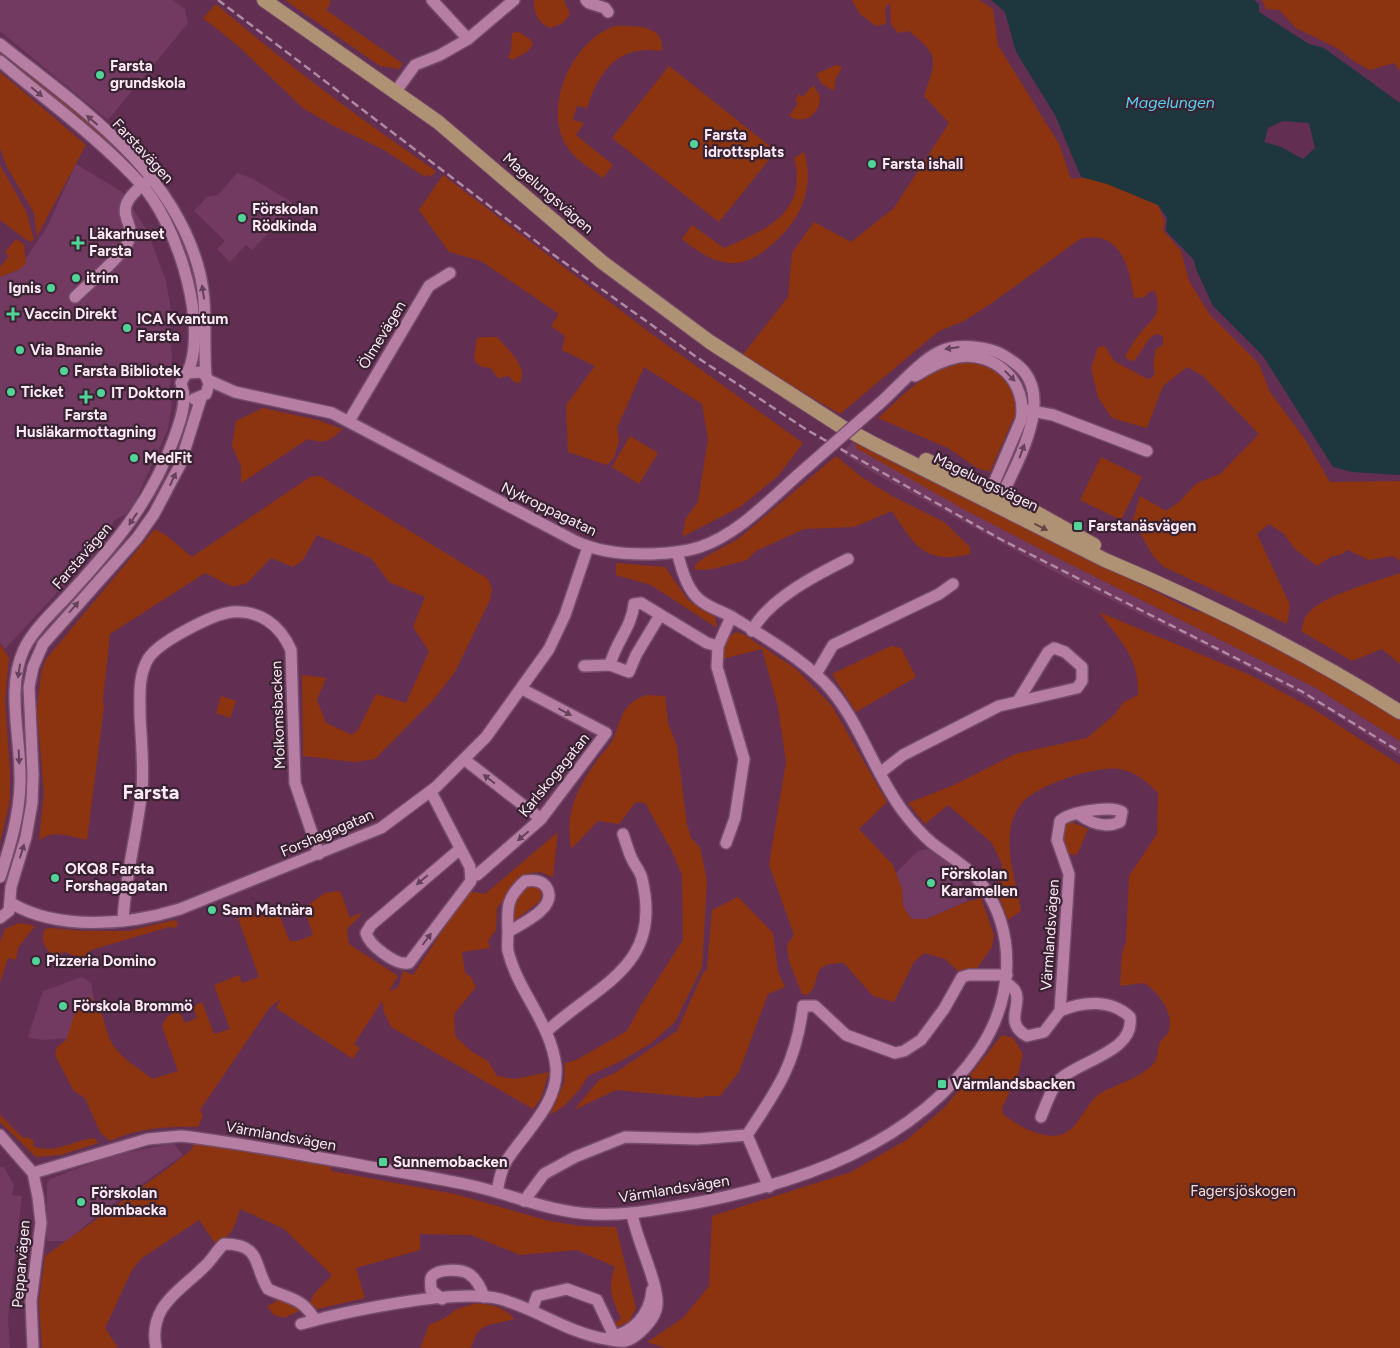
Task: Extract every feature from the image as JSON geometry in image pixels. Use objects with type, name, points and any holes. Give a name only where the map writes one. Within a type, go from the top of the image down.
[{"type":"main road","name":"Magelungsvägen","points":[[264,0],[396,91],[468,145],[640,292],[710,342],[813,407],[874,444],[994,497],[1105,560],[1147,578],[1307,656],[1400,712]]},
{"type":"street","points":[[432,0],[468,39]]},
{"type":"street","points":[[396,91],[415,65],[468,39],[514,0]]},
{"type":"street","points":[[588,2],[605,8],[608,12]]},
{"type":"street","name":"Farstavägen","points":[[0,44],[116,140],[152,178],[178,216],[191,245],[200,274],[206,310],[207,378],[209,388],[203,396],[186,448],[168,490],[146,525],[43,644],[33,667],[29,687],[33,775],[30,820],[2,918]]},
{"type":"street","name":"Farstavägen","points":[[0,61],[77,125],[142,185],[171,232],[187,279],[193,332],[192,357],[188,373],[181,383],[185,395],[183,410],[170,450],[143,503],[118,540],[54,611],[25,648],[16,684],[20,782],[19,806],[15,828],[0,877]]},
{"type":"street","points":[[75,297],[126,246],[130,229],[124,208],[128,200],[142,185],[152,178]]},
{"type":"street","name":"Ölmevägen","points":[[349,421],[429,286],[450,273]]},
{"type":"street","name":"Nykroppagatan","points":[[207,378],[235,392],[317,409],[349,421],[588,547],[635,554],[677,552],[701,547],[729,532],[903,383],[943,361],[960,357],[973,358],[1000,367],[1012,376],[1018,385],[1028,411],[1018,460],[994,497]]},
{"type":"street","points":[[188,373],[194,371],[207,378]]},
{"type":"street","name":"Nykroppagatan","points":[[203,396],[235,392]]},
{"type":"street","points":[[185,395],[195,400],[203,396]]},
{"type":"street","points":[[1028,411],[1053,415],[1148,451]]},
{"type":"street","points":[[116,559],[118,540]]},
{"type":"street","name":"Forshagagatan","points":[[7,898],[28,914],[85,922],[153,918],[319,854],[380,828],[431,792],[465,760],[486,737],[522,689],[549,649],[562,623],[588,547]]},
{"type":"street","name":"Värmlandsvägen","points":[[33,1173],[148,1139],[181,1136],[453,1182],[566,1212],[594,1214],[632,1213],[769,1187],[823,1168],[866,1148],[910,1119],[947,1088],[959,1076],[984,1042],[999,1009],[1006,979],[1006,949],[1002,927],[992,900],[982,885],[958,861],[919,832],[900,807],[851,717],[837,697],[816,674],[731,617],[694,595],[677,552]]},
{"type":"street","points":[[752,631],[766,613],[793,591],[814,576],[848,559]]},
{"type":"street","points":[[816,674],[833,645],[939,594],[953,584]]},
{"type":"street","points":[[610,665],[618,640],[633,619],[634,604],[641,603],[707,643],[718,646]]},
{"type":"street","name":"Molkomsbacken","points":[[123,921],[142,788],[140,693],[143,670],[148,659],[162,643],[226,613],[248,612],[268,620],[282,633],[291,650],[295,783],[319,854]]},
{"type":"street","points":[[584,666],[610,665],[628,678],[636,655],[660,615]]},
{"type":"street","points":[[726,843],[735,818],[744,756],[717,667],[718,646],[731,617]]},
{"type":"street","points":[[25,648],[43,644]]},
{"type":"street","points":[[880,773],[903,755],[999,706],[1076,688],[1082,680],[1082,667],[1065,652],[1054,648],[1048,652],[1018,701]]},
{"type":"street","name":"Karlskogagatan","points":[[472,875],[477,875],[541,819],[606,733],[522,689]]},
{"type":"street","points":[[465,760],[541,819]]},
{"type":"street","points":[[431,792],[460,849],[472,875],[471,881],[409,963],[398,962],[367,938],[366,933],[371,925],[460,849]]},
{"type":"street","name":"Värmlandsvägen","points":[[1006,979],[1017,992],[1013,1019],[1015,1026],[1027,1036],[1044,1032],[1060,1011],[1069,874],[1057,840],[1060,821],[1068,815],[1076,813]]},
{"type":"street","points":[[547,1031],[576,1006],[610,983],[629,963],[645,935],[648,914],[642,877],[631,858],[623,834]]},
{"type":"street","points":[[496,1192],[506,1161],[539,1118],[551,1096],[556,1069],[547,1031],[529,999],[510,957],[506,912],[511,898],[517,889],[526,881],[537,880],[548,890],[548,897],[543,909],[508,932]]},
{"type":"street","name":"Forshagagatan","points":[[2,918],[22,917],[28,914]]},
{"type":"street","points":[[748,1135],[790,1064],[799,1038],[804,1006],[815,1006],[846,1035],[895,1053],[904,1051],[921,1040],[944,1009],[962,977],[970,975],[1006,979]]},
{"type":"street","name":"Värmlandsvägen","points":[[1041,1117],[1059,1080],[1121,1043],[1130,1031],[1130,1016],[1107,1002],[1060,1011]]},
{"type":"street","points":[[0,1135],[33,1173]]},
{"type":"street","points":[[748,1135],[769,1187]]},
{"type":"street","points":[[524,1201],[544,1174],[575,1157],[625,1137],[696,1139],[748,1135]]},
{"type":"street","name":"Pepparvägen","points":[[33,1173],[41,1223],[31,1301],[33,1348]]},
{"type":"street","points":[[301,1324],[367,1309],[442,1298],[484,1297],[532,1310],[599,1340],[624,1341],[632,1339],[652,1319],[657,1310],[658,1294],[633,1226],[632,1213]]},
{"type":"street","points":[[156,1348],[154,1338],[162,1307],[178,1288],[207,1264],[224,1244],[234,1244],[246,1248],[258,1260],[261,1276],[268,1289],[298,1300],[310,1311],[315,1320]]},
{"type":"street","points":[[442,1298],[431,1290],[431,1279],[434,1275],[448,1271],[467,1272],[476,1279],[484,1297]]},
{"type":"street","points":[[532,1310],[537,1296],[567,1288],[597,1300],[599,1340]]},
{"type":"shaded area","name":"Farsta grundskola","points":[[0,0],[172,0],[185,9],[188,23],[108,120],[0,31]]},
{"type":"shaded area","points":[[76,164],[122,192],[147,230],[165,278],[170,303],[172,366],[169,393],[172,402],[168,429],[135,502],[126,514],[115,520],[93,554],[5,649],[0,643],[0,277],[18,270],[47,227]]},
{"type":"shaded area","name":"Förskolan Rödkinda","points":[[237,173],[251,178],[292,202],[287,213],[252,250],[246,245],[230,262],[217,249],[225,241],[194,211],[207,197],[218,195]]},
{"type":"shaded area","points":[[852,442],[1046,552],[1316,688],[1400,741],[1400,757],[1329,711],[1257,672],[1049,569],[876,474],[842,453]]},
{"type":"shaded area","name":"Förskolan Karamellen","points":[[928,849],[955,868],[968,898],[966,902],[927,919],[911,919],[903,906],[902,889],[896,873],[918,851]]},
{"type":"shaded area","name":"Förskola Brommö","points":[[82,977],[91,983],[95,1004],[70,1038],[42,1040],[28,1037],[43,991]]},
{"type":"shaded area","name":"Förskolan Blombacka","points":[[173,1143],[183,1155],[98,1215],[67,1241],[47,1241],[47,1184],[50,1179],[107,1157]]},
{"type":"shaded area","points":[[0,1167],[4,1167],[14,1185],[12,1195],[22,1196],[8,1318],[10,1348],[0,1348]]},
{"type":"green space","points":[[285,0],[329,0],[331,2],[326,10],[402,63],[400,69],[380,66]]},
{"type":"green space","points":[[534,0],[564,0],[570,14],[563,23],[550,28],[537,17],[534,9]]},
{"type":"green space","points":[[852,0],[979,0],[993,9],[998,45],[1059,144],[1071,179],[1092,179],[1104,182],[1158,205],[1165,222],[1163,230],[1181,251],[1189,281],[1210,315],[1259,364],[1270,392],[1304,438],[1330,482],[1400,481],[1400,561],[1393,556],[1369,560],[1348,550],[1340,555],[1332,556],[1317,566],[1295,549],[1283,533],[1269,524],[1257,534],[1290,605],[1287,624],[1164,567],[1153,556],[1133,520],[1140,496],[1166,511],[1179,502],[1197,483],[1220,474],[1259,434],[1203,376],[1187,367],[1163,386],[1147,428],[1112,418],[1098,397],[1091,368],[1098,347],[1105,346],[1115,361],[1150,379],[1155,374],[1153,365],[1156,349],[1163,345],[1163,336],[1156,334],[1149,339],[1135,360],[1130,361],[1125,356],[1136,338],[1155,316],[1158,306],[1157,299],[1155,291],[1149,292],[1145,297],[1134,298],[1126,263],[1114,245],[1105,240],[1094,238],[1080,239],[992,303],[964,321],[939,331],[840,414],[741,357],[788,297],[792,253],[814,222],[851,242],[894,208],[949,123],[924,96],[933,66],[933,59],[927,47],[909,31],[898,33],[891,24],[890,3],[885,8],[886,24],[876,26],[860,14]]},
{"type":"green space","points":[[1262,0],[1400,0],[1400,71],[1394,63],[1370,70],[1355,62],[1337,48],[1296,28],[1279,10],[1266,9]]},
{"type":"green space","points":[[216,4],[324,90],[436,171],[431,177],[427,174],[425,177],[384,150],[332,125],[303,108],[237,45],[203,18]]},
{"type":"green space","points":[[615,26],[647,28],[654,31],[662,42],[662,51],[647,50],[622,56],[604,72],[587,108],[577,106],[573,120],[584,123],[576,135],[613,165],[603,178],[569,150],[560,129],[558,112],[560,93],[575,59],[586,45],[600,33]]},
{"type":"green space","points":[[519,32],[531,40],[533,45],[527,52],[512,60],[508,57],[511,51],[512,33]]},
{"type":"green space","points":[[0,50],[112,142],[138,171],[0,56]]},
{"type":"green space","points":[[836,65],[841,66],[841,70],[836,78],[834,91],[822,84],[816,74]]},
{"type":"green space","name":"Farsta idrottsplats","points":[[669,66],[776,151],[719,222],[612,138]]},
{"type":"green space","points":[[0,72],[86,145],[37,236],[34,213],[7,167],[0,148]]},
{"type":"green space","points":[[813,85],[820,96],[820,102],[815,112],[806,119],[795,119],[789,116],[798,103],[795,100],[799,94],[803,97]]},
{"type":"green space","points":[[804,152],[808,179],[802,204],[797,216],[789,227],[763,252],[746,261],[737,263],[721,262],[707,256],[682,239],[692,225],[724,248],[768,226],[780,217],[789,206],[795,193],[797,177],[794,158]]},
{"type":"green space","points":[[0,165],[26,211],[34,239],[32,241],[28,241],[0,220]]},
{"type":"green space","points":[[443,175],[649,332],[803,443],[778,476],[740,507],[682,537],[686,518],[698,502],[708,439],[702,404],[644,367],[617,428],[619,441],[614,458],[607,465],[568,452],[566,405],[595,366],[562,350],[565,336],[551,326],[559,314],[481,261],[449,252],[419,210]]},
{"type":"green space","points":[[16,239],[24,244],[26,264],[18,270],[0,277],[0,267],[9,256],[5,252]]},
{"type":"green space","points":[[497,337],[516,358],[522,371],[520,383],[514,382],[509,376],[498,378],[490,368],[482,367],[476,363],[474,357],[477,338]]},
{"type":"green space","points":[[964,362],[987,367],[997,372],[1005,378],[1016,395],[1018,407],[1017,420],[1013,419],[990,472],[977,468],[948,448],[878,418],[917,383],[939,370]]},
{"type":"green space","points":[[263,408],[318,420],[342,429],[334,437],[326,441],[308,439],[241,483],[241,466],[232,446],[236,421]]},
{"type":"green space","points":[[630,436],[658,453],[639,484],[612,467]]},
{"type":"green space","points":[[855,440],[1194,611],[1203,612],[1329,676],[1400,721],[1400,741],[1316,688],[965,510],[856,448],[857,445],[852,442]]},
{"type":"green space","points":[[836,456],[863,478],[892,496],[944,522],[970,547],[970,554],[942,557],[923,550],[915,543],[892,511],[854,527],[804,529],[756,551],[747,560],[713,569],[695,570],[695,565],[705,557],[738,539]]},
{"type":"green space","points":[[1101,457],[1142,477],[1121,520],[1080,500]]},
{"type":"green space","points":[[320,476],[488,579],[492,589],[490,600],[455,672],[434,699],[375,759],[354,762],[303,756],[302,675],[326,678],[317,700],[326,723],[352,735],[358,730],[376,694],[406,703],[429,651],[413,627],[425,597],[389,582],[371,558],[317,535],[303,560],[293,567],[271,558],[247,583],[233,587],[205,573],[110,634],[103,699],[104,707],[87,840],[56,834],[44,837],[39,841],[44,793],[37,710],[41,673],[46,659],[155,529],[167,536],[192,557],[310,477]]},
{"type":"green space","points":[[616,563],[665,567],[688,600],[715,617],[717,628],[651,585],[616,575]]},
{"type":"green space","points":[[1400,573],[1400,664],[1382,649],[1352,661],[1301,631],[1306,616],[1313,608],[1323,602],[1349,590]]},
{"type":"green space","name":"Fagersjöskogen","points":[[1099,612],[1250,675],[1312,708],[1400,765],[1400,1348],[665,1348],[647,1342],[683,1318],[709,1286],[712,1216],[851,1172],[908,1139],[945,1107],[1002,1035],[1013,1038],[1023,1054],[1018,1075],[1002,1108],[1003,1114],[1027,1129],[1046,1135],[1055,1136],[1072,1128],[1097,1096],[1142,1073],[1156,1061],[1160,1042],[1168,1033],[1170,1026],[1168,1011],[1155,992],[1144,983],[1120,986],[1122,953],[1126,942],[1129,876],[1157,834],[1158,793],[1131,772],[1110,769],[1096,770],[1065,779],[1050,785],[1026,799],[1019,807],[1013,819],[1010,832],[1011,858],[1021,911],[1008,920],[997,891],[1002,864],[992,843],[948,805],[925,824],[908,803],[954,785],[1015,754],[1087,738],[1114,715],[1124,702],[1138,695],[1136,670],[1132,660],[1121,641]]},
{"type":"green space","points":[[736,632],[743,634],[796,669],[832,706],[887,802],[859,829],[893,865],[902,889],[903,906],[911,919],[927,919],[966,902],[981,898],[994,935],[992,947],[975,971],[960,973],[945,959],[924,953],[914,962],[894,1002],[873,996],[844,963],[832,964],[824,966],[820,970],[815,985],[807,995],[802,994],[789,961],[787,945],[794,935],[769,865],[786,762],[778,707],[762,649],[722,659],[727,640]]},
{"type":"green space","points":[[0,644],[9,658],[5,700],[10,800],[0,843]]},
{"type":"green space","points":[[891,646],[901,648],[916,677],[856,712],[832,674]]},
{"type":"green space","points":[[645,695],[665,696],[668,723],[677,746],[687,824],[691,838],[700,847],[707,881],[702,967],[675,1022],[650,1044],[619,1062],[588,1076],[579,1090],[564,1106],[550,1115],[564,1083],[565,1063],[576,1060],[627,1031],[641,1005],[683,940],[682,875],[671,849],[645,803],[636,802],[619,824],[598,821],[571,849],[571,812],[584,780],[613,740],[624,712],[631,703]]},
{"type":"green space","points":[[221,696],[236,701],[230,718],[216,713]]},
{"type":"green space","points":[[1069,821],[1088,829],[1077,855],[1066,854],[1062,836]]},
{"type":"green space","points":[[558,832],[553,877],[540,872],[524,874],[497,908],[496,930],[488,941],[490,948],[462,952],[465,973],[471,977],[476,987],[454,1014],[455,1036],[471,1051],[488,1061],[497,1076],[515,1079],[549,1072],[541,1098],[533,1109],[391,1027],[384,1012],[382,1001],[354,1044],[360,1048],[353,1059],[276,1008],[281,999],[270,1007],[200,1110],[203,1116],[198,1127],[153,1129],[131,1133],[110,1141],[100,1132],[85,1098],[74,1091],[55,1055],[57,1047],[66,1040],[77,1007],[89,997],[101,1012],[113,1045],[126,1059],[152,1079],[178,1071],[162,1026],[167,1017],[178,1010],[185,1023],[197,1018],[193,1007],[202,1002],[214,1034],[230,1029],[214,985],[239,975],[242,983],[259,977],[238,918],[254,912],[258,916],[266,911],[280,917],[290,941],[297,941],[313,935],[304,908],[325,893],[340,891],[350,918],[360,913],[361,915],[347,929],[349,944],[398,976],[389,991],[398,988],[403,971],[413,975],[469,891],[485,894]]},
{"type":"green space","points":[[535,884],[542,890],[540,901],[513,921],[513,901],[528,886]]},
{"type":"green space","points":[[738,897],[773,933],[778,972],[785,987],[768,994],[739,1072],[720,1096],[701,1098],[616,1090],[574,1110],[599,1080],[615,1073],[677,1031],[704,971],[707,970],[712,910]]},
{"type":"green space","points":[[174,920],[178,922],[176,928],[169,927],[91,950],[87,953],[88,957],[81,959],[63,951],[58,960],[48,951],[43,938],[45,929],[50,928],[84,931],[128,931]]},
{"type":"green space","points":[[19,923],[34,927],[18,948],[16,960],[8,958],[0,983],[0,942],[5,929]]},
{"type":"green space","points":[[0,1115],[23,1138],[27,1137],[34,1141],[33,1146],[49,1149],[95,1138],[98,1143],[61,1155],[36,1157],[0,1122]]},
{"type":"green space","points":[[195,1143],[331,1167],[331,1171],[455,1194],[549,1221],[581,1226],[616,1227],[636,1308],[629,1322],[617,1327],[614,1324],[621,1318],[613,1299],[611,1287],[615,1267],[577,1250],[520,1255],[471,1235],[420,1234],[420,1250],[356,1268],[365,1298],[313,1310],[310,1302],[314,1294],[332,1275],[284,1229],[240,1209],[232,1230],[221,1241],[215,1243],[199,1220],[142,1258],[132,1270],[105,1328],[118,1348],[42,1348],[39,1302],[45,1256],[167,1169],[191,1150]]},
{"type":"green space","points":[[274,1297],[293,1304],[299,1311],[284,1318],[274,1315],[267,1306],[276,1302]]},
{"type":"green space","points":[[477,1303],[502,1309],[514,1319],[491,1324],[483,1328],[478,1332],[470,1348],[420,1348],[429,1325],[445,1318],[457,1309]]},
{"type":"water","name":"Magelungen","points":[[991,0],[1254,0],[1259,4],[1259,12],[1309,44],[1324,48],[1400,103],[1400,475],[1352,472],[1333,467],[1263,356],[1213,306],[1196,269],[1194,260],[1166,231],[1167,218],[1158,205],[1107,184],[1081,177],[1055,115],[1016,52],[1005,12]],"holes":[[[1283,121],[1309,123],[1315,148],[1303,159],[1281,147],[1264,142],[1268,128]]]},
{"type":"railway","points":[[218,0],[558,258],[695,356],[807,430],[1002,540],[1301,691],[1400,752]]},
{"type":"place","name":"Farsta grundskola","points":[[100,75]]},
{"type":"place","name":"Farsta idrottsplats","points":[[694,144]]},
{"type":"place","name":"Farsta ishall","points":[[872,164]]},
{"type":"place","name":"Förskolan Rödkinda","points":[[242,218]]},
{"type":"place","name":"Läkarhuset Farsta","points":[[78,243]]},
{"type":"place","name":"itrim","points":[[76,278]]},
{"type":"place","name":"Ignis","points":[[51,288]]},
{"type":"place","name":"Vaccin Direkt","points":[[13,314]]},
{"type":"place","name":"ICA Kvantum Farsta","points":[[127,328]]},
{"type":"place","name":"Via Bnanie","points":[[20,350]]},
{"type":"place","name":"Farsta Bibliotek","points":[[64,371]]},
{"type":"place","name":"Ticket","points":[[11,392]]},
{"type":"place","name":"IT Doktorn","points":[[101,393]]},
{"type":"place","name":"Farsta Husläkarmottagning","points":[[86,397]]},
{"type":"place","name":"MedFit","points":[[134,458]]},
{"type":"place","name":"Farstanäsvägen","points":[[1078,526]]},
{"type":"place","name":"OKQ8 Farsta Forshagagatan","points":[[55,878]]},
{"type":"place","name":"Förskolan Karamellen","points":[[931,883]]},
{"type":"place","name":"Sam Matnära","points":[[212,910]]},
{"type":"place","name":"Pizzeria Domino","points":[[36,961]]},
{"type":"place","name":"Förskola Brommö","points":[[63,1006]]},
{"type":"place","name":"Värmlandsbacken","points":[[942,1084]]},
{"type":"place","name":"Sunnemobacken","points":[[383,1162]]},
{"type":"place","name":"Förskolan Blombacka","points":[[81,1202]]},
{"type":"district","name":"Farsta","points":[[151,792]]}]
